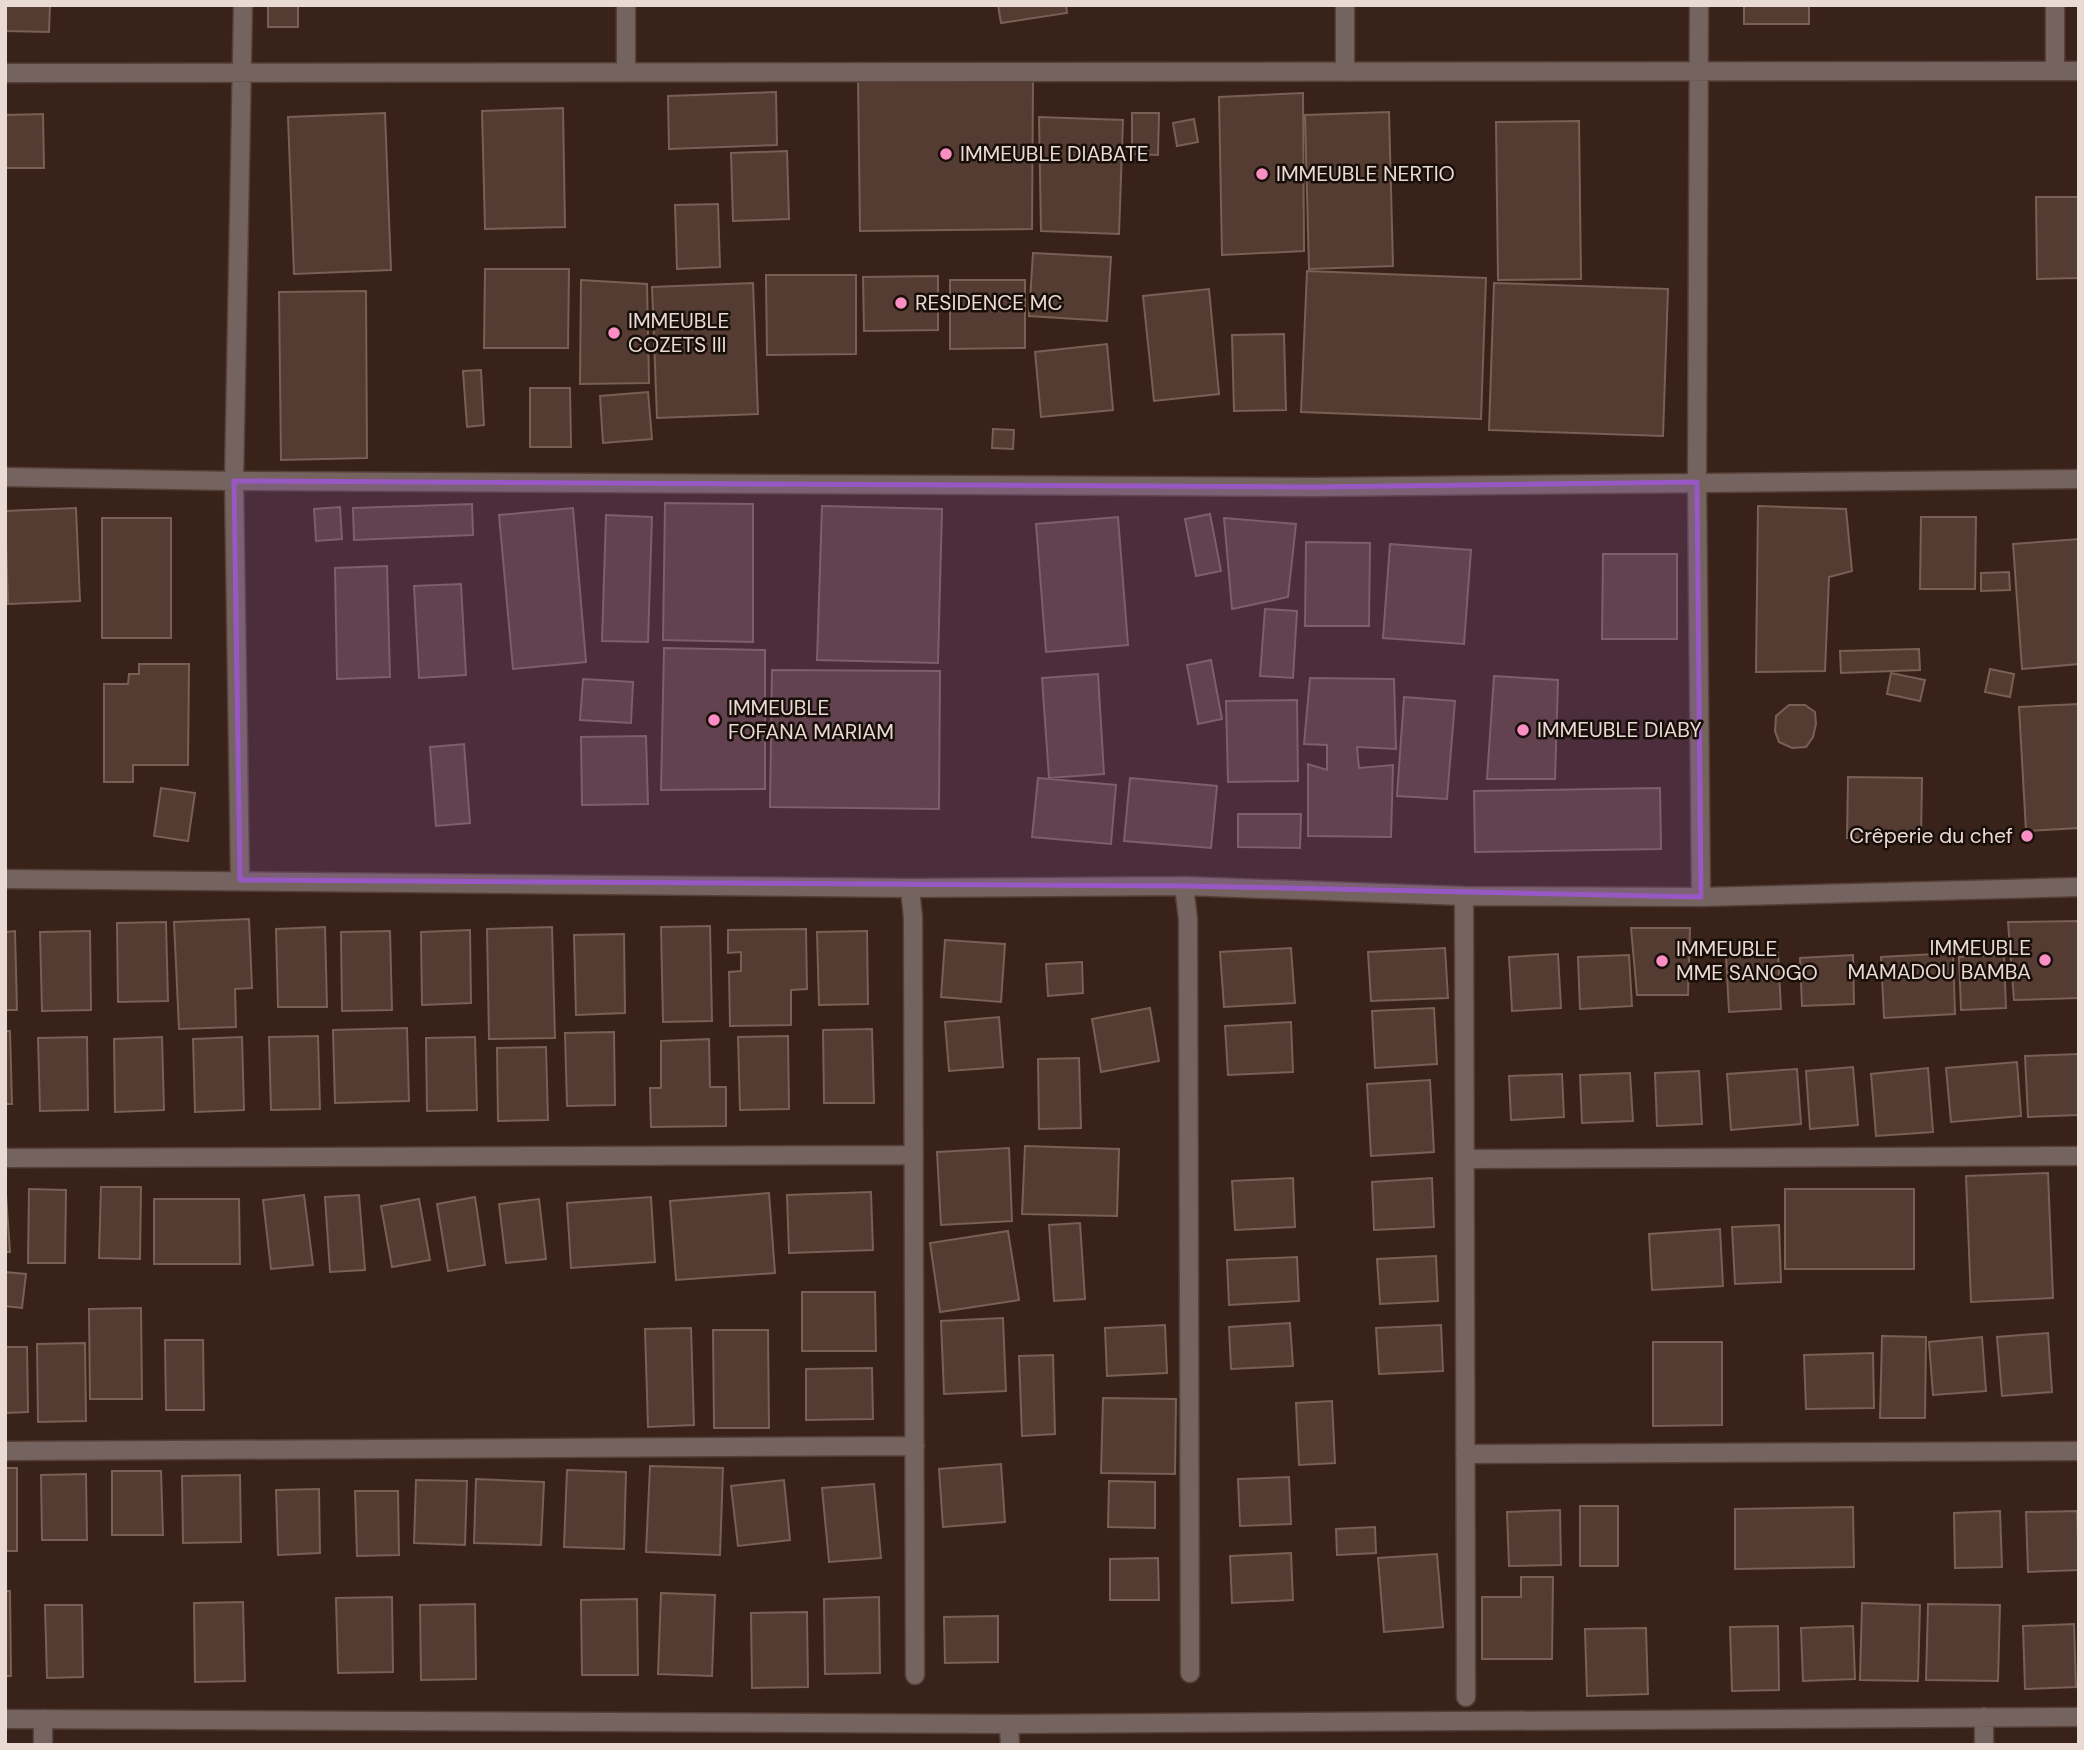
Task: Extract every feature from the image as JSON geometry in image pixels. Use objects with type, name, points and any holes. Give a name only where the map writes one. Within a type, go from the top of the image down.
[{"type":"street","points":[[240,880],[234,481],[243,5]]},
{"type":"street","points":[[626,5],[626,71]]},
{"type":"street","points":[[1345,5],[1345,72]]},
{"type":"street","points":[[1699,5],[1697,482],[1701,897]]},
{"type":"street","points":[[2055,5],[2055,70]]},
{"type":"street","points":[[5,74],[626,71],[2079,71]]},
{"type":"street","points":[[5,477],[234,481],[1301,487],[2079,479]]},
{"type":"street","points":[[5,879],[910,888],[1184,886],[1464,896],[1701,897],[2079,887]]},
{"type":"street","points":[[1184,886],[1188,933],[1190,1673]]},
{"type":"street","points":[[910,888],[913,918],[915,1675]]},
{"type":"street","points":[[1464,896],[1466,1697]]},
{"type":"street","points":[[5,1158],[914,1155]]},
{"type":"street","points":[[1465,1159],[2079,1156]]},
{"type":"street","points":[[5,1451],[915,1446]]},
{"type":"street","points":[[1465,1454],[2079,1451]]},
{"type":"street","points":[[1984,1717],[1984,1745]]},
{"type":"street","points":[[5,1719],[1009,1724],[2079,1717]]},
{"type":"street","points":[[43,1719],[43,1745]]},
{"type":"street","points":[[1009,1724],[1010,1745]]},
{"type":"highlighted area","points":[[234,481],[1315,487],[1697,482],[1701,897],[1184,886],[240,880]]},
{"type":"building","points":[[5,5],[50,5],[49,32],[5,31]]},
{"type":"building","points":[[268,5],[298,5],[298,27],[268,27]]},
{"type":"building","points":[[998,5],[1066,5],[1067,13],[1001,23]]},
{"type":"building","points":[[1744,5],[1809,5],[1809,24],[1744,24]]},
{"type":"building","name":"IMMEUBLE DIABATE","points":[[858,79],[1033,79],[1032,229],[860,231]]},
{"type":"building","points":[[776,92],[777,145],[669,149],[668,96]]},
{"type":"building","name":"IMMEUBLE NERTIO","points":[[1303,93],[1304,251],[1222,255],[1219,97]]},
{"type":"building","points":[[563,108],[565,227],[485,229],[482,111]]},
{"type":"building","points":[[1389,112],[1393,266],[1309,269],[1305,115]]},
{"type":"building","points":[[385,113],[391,270],[294,274],[288,117]]},
{"type":"building","points":[[1132,113],[1159,113],[1158,155],[1132,154]]},
{"type":"building","points":[[43,114],[44,168],[5,168],[5,115]]},
{"type":"building","points":[[1039,117],[1123,120],[1119,234],[1041,231]]},
{"type":"building","points":[[1194,119],[1198,142],[1177,146],[1173,123]]},
{"type":"building","points":[[1579,121],[1581,279],[1498,280],[1496,122]]},
{"type":"building","points":[[787,151],[789,219],[733,221],[731,153]]},
{"type":"building","points":[[2036,197],[2079,197],[2079,278],[2037,279]]},
{"type":"building","points":[[718,204],[720,267],[677,269],[675,205]]},
{"type":"building","points":[[1033,253],[1111,257],[1107,321],[1029,316]]},
{"type":"building","points":[[485,269],[569,269],[568,348],[484,348]]},
{"type":"building","points":[[1307,271],[1486,278],[1481,419],[1301,412]]},
{"type":"building","points":[[766,275],[856,275],[856,354],[767,355]]},
{"type":"building","name":"RESIDENCE MC","points":[[938,276],[938,330],[864,331],[863,277]]},
{"type":"building","name":"IMMEUBLE COZETS III","points":[[581,280],[647,284],[649,383],[580,384]]},
{"type":"building","points":[[950,280],[1025,280],[1025,348],[950,349]]},
{"type":"building","points":[[753,283],[758,414],[657,418],[652,287]]},
{"type":"building","points":[[1494,283],[1668,289],[1663,436],[1489,430]]},
{"type":"building","points":[[1209,289],[1219,394],[1154,401],[1143,296]]},
{"type":"building","points":[[366,291],[367,458],[281,460],[279,292]]},
{"type":"building","points":[[1284,334],[1286,410],[1234,411],[1232,335]]},
{"type":"building","points":[[1107,344],[1113,410],[1041,417],[1035,352]]},
{"type":"building","points":[[481,370],[484,425],[467,427],[463,371]]},
{"type":"building","points":[[530,388],[570,388],[571,447],[530,447]]},
{"type":"building","points":[[648,392],[652,439],[603,443],[600,396]]},
{"type":"building","points":[[993,429],[1014,430],[1013,449],[992,448]]},
{"type":"building","points":[[665,503],[753,504],[753,642],[663,640]]},
{"type":"building","points":[[472,504],[473,535],[354,540],[353,508]]},
{"type":"building","points":[[822,506],[942,509],[938,663],[817,660]]},
{"type":"building","points":[[1758,506],[1846,509],[1852,571],[1829,577],[1825,671],[1756,672]]},
{"type":"building","points":[[340,507],[342,539],[316,541],[314,509]]},
{"type":"building","points":[[76,508],[80,601],[8,604],[5,511]]},
{"type":"building","points":[[573,508],[586,662],[513,669],[499,515]]},
{"type":"building","points":[[1210,514],[1221,571],[1196,576],[1185,519]]},
{"type":"building","points":[[606,515],[652,517],[648,642],[602,641]]},
{"type":"building","points":[[1118,517],[1128,645],[1046,652],[1036,524]]},
{"type":"building","points":[[1921,517],[1976,517],[1975,589],[1920,589]]},
{"type":"building","points":[[102,518],[171,518],[171,638],[102,638]]},
{"type":"building","points":[[1224,518],[1296,524],[1288,597],[1232,609]]},
{"type":"building","points":[[2079,539],[2079,664],[2022,669],[2013,544]]},
{"type":"building","points":[[1306,542],[1370,543],[1369,626],[1305,626]]},
{"type":"building","points":[[1390,544],[1471,550],[1464,644],[1383,638]]},
{"type":"building","points":[[1603,554],[1677,554],[1677,639],[1602,639]]},
{"type":"building","points":[[387,566],[390,677],[337,679],[335,568]]},
{"type":"building","points":[[2009,572],[2010,590],[1981,591],[1981,573]]},
{"type":"building","points":[[461,584],[466,675],[419,678],[414,586]]},
{"type":"building","points":[[1265,609],[1297,611],[1293,678],[1260,676]]},
{"type":"building","name":"IMMEUBLE FOFANA MARIAM","points":[[664,648],[765,650],[765,789],[661,790]]},
{"type":"building","points":[[1919,649],[1920,670],[1841,673],[1840,651]]},
{"type":"building","points":[[1211,660],[1222,719],[1198,724],[1187,665]]},
{"type":"building","points":[[139,664],[189,664],[188,765],[133,765],[133,782],[104,782],[104,684],[128,684],[129,674],[139,674]]},
{"type":"building","points":[[1990,669],[2014,674],[2010,697],[1985,692]]},
{"type":"building","points":[[772,670],[940,671],[939,809],[770,807]]},
{"type":"building","points":[[1891,673],[1925,680],[1920,701],[1887,694]]},
{"type":"building","points":[[1098,674],[1104,774],[1049,778],[1042,678]]},
{"type":"building","name":"IMMEUBLE DIABY","points":[[1494,676],[1558,680],[1555,779],[1487,779]]},
{"type":"building","points":[[1310,678],[1394,679],[1396,749],[1357,747],[1359,768],[1393,765],[1391,837],[1308,836],[1308,764],[1327,770],[1327,745],[1304,744]]},
{"type":"building","points":[[583,679],[633,682],[631,723],[580,720]]},
{"type":"building","points":[[1404,697],[1455,701],[1447,799],[1397,796]]},
{"type":"building","points":[[1297,700],[1298,781],[1228,782],[1226,701]]},
{"type":"building","points":[[2078,704],[2079,828],[2026,831],[2019,707]]},
{"type":"building","points":[[1789,705],[1805,705],[1815,712],[1813,737],[1806,747],[1792,748],[1779,742],[1775,731],[1776,716]]},
{"type":"building","points":[[646,736],[648,804],[582,805],[581,737]]},
{"type":"building","points":[[464,744],[470,823],[436,826],[430,747]]},
{"type":"building","points":[[1848,777],[1922,778],[1921,838],[1847,838]]},
{"type":"building","points":[[1038,778],[1116,785],[1111,844],[1032,837]]},
{"type":"building","points":[[1130,778],[1217,786],[1211,848],[1124,841]]},
{"type":"building","points":[[161,788],[195,793],[188,841],[154,836]]},
{"type":"building","points":[[1660,788],[1661,849],[1475,852],[1474,791]]},
{"type":"building","points":[[1238,814],[1301,814],[1300,848],[1238,847]]},
{"type":"building","points":[[249,919],[252,988],[235,989],[236,1027],[179,1029],[174,922]]},
{"type":"building","name":"IMMEUBLE MAMADOU BAMBA","points":[[2079,921],[2079,998],[2014,1000],[2008,922]]},
{"type":"building","points":[[166,922],[168,1001],[118,1002],[117,923]]},
{"type":"building","points":[[710,926],[712,1021],[663,1022],[661,927]]},
{"type":"building","points":[[325,927],[327,1007],[278,1007],[276,929]]},
{"type":"building","points":[[552,927],[555,1038],[489,1039],[487,929]]},
{"type":"building","name":"IMMEUBLE MME SANOGO","points":[[1631,928],[1690,928],[1688,995],[1637,995]]},
{"type":"building","points":[[806,929],[807,989],[791,990],[791,1025],[730,1026],[729,972],[741,971],[741,952],[728,953],[728,930]]},
{"type":"building","points":[[470,930],[471,1003],[422,1005],[421,932]]},
{"type":"building","points":[[15,931],[17,1010],[5,1010],[5,932]]},
{"type":"building","points":[[90,931],[91,1010],[42,1011],[40,932]]},
{"type":"building","points":[[390,931],[392,1010],[342,1011],[341,932]]},
{"type":"building","points":[[867,931],[868,1004],[819,1005],[817,932]]},
{"type":"building","points":[[624,934],[625,1013],[576,1015],[574,935]]},
{"type":"building","points":[[945,940],[1005,944],[1001,1002],[941,997]]},
{"type":"building","points":[[1291,948],[1295,1003],[1224,1007],[1220,952]]},
{"type":"building","points":[[1445,948],[1448,998],[1371,1001],[1368,952]]},
{"type":"building","points":[[1778,953],[1781,1009],[1729,1012],[1726,956]]},
{"type":"building","points":[[1953,953],[1955,1014],[1884,1018],[1881,957]]},
{"type":"building","points":[[1558,954],[1561,1008],[1512,1011],[1509,957]]},
{"type":"building","points":[[1629,955],[1632,1006],[1580,1009],[1578,957]]},
{"type":"building","points":[[1853,955],[1854,1004],[1802,1006],[1800,958]]},
{"type":"building","points":[[2004,955],[2006,1008],[1961,1010],[1959,957]]},
{"type":"building","points":[[1082,962],[1083,993],[1048,996],[1046,964]]},
{"type":"building","points":[[1150,1008],[1159,1061],[1101,1072],[1092,1019]]},
{"type":"building","points":[[1434,1008],[1437,1064],[1375,1068],[1372,1011]]},
{"type":"building","points":[[999,1017],[1003,1067],[949,1071],[945,1022]]},
{"type":"building","points":[[1291,1022],[1293,1072],[1228,1075],[1225,1026]]},
{"type":"building","points":[[407,1028],[409,1101],[335,1103],[333,1030]]},
{"type":"building","points":[[872,1029],[874,1103],[824,1103],[823,1030]]},
{"type":"building","points":[[5,1031],[10,1031],[12,1104],[5,1104]]},
{"type":"building","points":[[614,1032],[615,1105],[567,1106],[565,1033]]},
{"type":"building","points":[[318,1036],[320,1109],[271,1110],[269,1037]]},
{"type":"building","points":[[788,1036],[789,1109],[740,1110],[738,1037]]},
{"type":"building","points":[[87,1037],[88,1110],[40,1111],[38,1038]]},
{"type":"building","points":[[162,1037],[164,1110],[115,1112],[114,1039]]},
{"type":"building","points":[[242,1037],[244,1110],[195,1112],[193,1039]]},
{"type":"building","points":[[475,1037],[477,1110],[427,1111],[426,1038]]},
{"type":"building","points":[[709,1039],[710,1087],[726,1087],[726,1126],[651,1127],[650,1088],[661,1088],[661,1041]]},
{"type":"building","points":[[546,1047],[548,1120],[498,1121],[497,1048]]},
{"type":"building","points":[[2079,1054],[2079,1115],[2028,1117],[2025,1056]]},
{"type":"building","points":[[1079,1058],[1081,1128],[1039,1129],[1038,1059]]},
{"type":"building","points":[[2017,1062],[2021,1116],[1951,1122],[1946,1068]]},
{"type":"building","points":[[1853,1067],[1858,1125],[1810,1129],[1806,1071]]},
{"type":"building","points":[[1928,1068],[1933,1132],[1876,1136],[1871,1074]]},
{"type":"building","points":[[1797,1069],[1801,1124],[1731,1130],[1727,1074]]},
{"type":"building","points":[[1699,1071],[1702,1124],[1657,1126],[1655,1073]]},
{"type":"building","points":[[1630,1073],[1633,1121],[1582,1123],[1580,1075]]},
{"type":"building","points":[[1562,1074],[1564,1117],[1511,1120],[1509,1076]]},
{"type":"building","points":[[1430,1080],[1434,1152],[1371,1156],[1367,1084]]},
{"type":"building","points":[[1025,1146],[1119,1149],[1117,1216],[1022,1214]]},
{"type":"building","points":[[1009,1148],[1012,1221],[941,1225],[937,1152]]},
{"type":"building","points":[[2048,1173],[2053,1298],[1971,1302],[1966,1176]]},
{"type":"building","points":[[1293,1178],[1295,1227],[1235,1230],[1232,1181]]},
{"type":"building","points":[[1432,1178],[1434,1227],[1374,1230],[1372,1182]]},
{"type":"building","points":[[101,1187],[141,1187],[140,1259],[99,1258]]},
{"type":"building","points":[[29,1189],[66,1190],[65,1263],[28,1263]]},
{"type":"building","points":[[1785,1189],[1914,1189],[1914,1269],[1785,1269]]},
{"type":"building","points":[[871,1192],[873,1250],[789,1253],[787,1195]]},
{"type":"building","points":[[769,1193],[775,1273],[676,1280],[670,1201]]},
{"type":"building","points":[[6,1195],[10,1252],[5,1252]]},
{"type":"building","points":[[304,1195],[313,1265],[271,1269],[263,1200]]},
{"type":"building","points":[[359,1195],[365,1270],[330,1272],[325,1197]]},
{"type":"building","points":[[475,1197],[485,1265],[448,1271],[437,1204]]},
{"type":"building","points":[[651,1197],[655,1262],[571,1268],[567,1203]]},
{"type":"building","points":[[154,1199],[239,1199],[240,1264],[154,1264]]},
{"type":"building","points":[[419,1199],[430,1260],[392,1267],[381,1206]]},
{"type":"building","points":[[539,1199],[546,1259],[506,1263],[499,1204]]},
{"type":"building","points":[[1080,1223],[1085,1299],[1054,1301],[1049,1225]]},
{"type":"building","points":[[1779,1225],[1781,1282],[1735,1284],[1732,1227]]},
{"type":"building","points":[[1720,1229],[1723,1286],[1652,1290],[1649,1234]]},
{"type":"building","points":[[1008,1231],[1019,1300],[940,1312],[930,1243]]},
{"type":"building","points":[[1436,1256],[1438,1301],[1380,1304],[1377,1259]]},
{"type":"building","points":[[1297,1257],[1299,1301],[1229,1305],[1227,1260]]},
{"type":"building","points":[[5,1272],[26,1274],[22,1308],[5,1306]]},
{"type":"building","points":[[802,1292],[875,1292],[876,1351],[802,1351]]},
{"type":"building","points":[[141,1308],[142,1399],[90,1399],[89,1309]]},
{"type":"building","points":[[1003,1318],[1006,1391],[944,1394],[941,1321]]},
{"type":"building","points":[[1290,1323],[1293,1366],[1231,1369],[1229,1327]]},
{"type":"building","points":[[1165,1325],[1167,1373],[1107,1376],[1105,1328]]},
{"type":"building","points":[[1441,1325],[1443,1371],[1379,1374],[1376,1328]]},
{"type":"building","points":[[691,1328],[694,1425],[648,1427],[645,1329]]},
{"type":"building","points":[[713,1330],[768,1330],[769,1428],[714,1428]]},
{"type":"building","points":[[2048,1333],[2052,1392],[2002,1396],[1997,1337]]},
{"type":"building","points":[[1882,1336],[1926,1337],[1925,1418],[1880,1418]]},
{"type":"building","points":[[1982,1337],[1986,1391],[1933,1395],[1929,1342]]},
{"type":"building","points":[[165,1340],[203,1340],[204,1410],[166,1410]]},
{"type":"building","points":[[1653,1342],[1722,1342],[1722,1425],[1653,1426]]},
{"type":"building","points":[[85,1343],[86,1421],[38,1422],[37,1344]]},
{"type":"building","points":[[5,1347],[27,1347],[28,1412],[5,1413]]},
{"type":"building","points":[[1873,1353],[1874,1408],[1806,1409],[1804,1355]]},
{"type":"building","points":[[1053,1355],[1055,1434],[1022,1436],[1019,1356]]},
{"type":"building","points":[[872,1368],[873,1419],[806,1420],[806,1369]]},
{"type":"building","points":[[1103,1398],[1176,1399],[1175,1474],[1101,1473]]},
{"type":"building","points":[[1332,1401],[1335,1463],[1299,1465],[1296,1403]]},
{"type":"building","points":[[1001,1464],[1005,1522],[943,1527],[939,1469]]},
{"type":"building","points":[[650,1466],[723,1468],[720,1555],[646,1552]]},
{"type":"building","points":[[5,1468],[17,1468],[17,1551],[5,1551]]},
{"type":"building","points":[[567,1470],[626,1472],[624,1549],[564,1547]]},
{"type":"building","points":[[112,1471],[161,1471],[163,1535],[112,1535]]},
{"type":"building","points":[[86,1474],[87,1540],[42,1540],[41,1475]]},
{"type":"building","points":[[240,1475],[241,1542],[183,1543],[182,1476]]},
{"type":"building","points":[[1289,1477],[1291,1524],[1240,1526],[1238,1479]]},
{"type":"building","points":[[476,1479],[544,1482],[541,1545],[474,1543]]},
{"type":"building","points":[[416,1480],[467,1481],[465,1545],[414,1543]]},
{"type":"building","points":[[784,1480],[790,1540],[738,1546],[731,1486]]},
{"type":"building","points":[[1109,1481],[1155,1482],[1155,1528],[1108,1527]]},
{"type":"building","points":[[874,1484],[881,1558],[829,1562],[822,1488]]},
{"type":"building","points":[[319,1489],[320,1553],[278,1555],[276,1490]]},
{"type":"building","points":[[355,1491],[398,1491],[399,1555],[357,1556]]},
{"type":"building","points":[[1580,1506],[1618,1506],[1618,1566],[1580,1566]]},
{"type":"building","points":[[1853,1507],[1854,1567],[1735,1569],[1735,1509]]},
{"type":"building","points":[[1560,1510],[1561,1565],[1509,1566],[1507,1512]]},
{"type":"building","points":[[2000,1511],[2002,1567],[1955,1568],[1954,1513]]},
{"type":"building","points":[[2077,1511],[2079,1570],[2028,1572],[2026,1512]]},
{"type":"building","points":[[1375,1527],[1376,1553],[1337,1555],[1336,1529]]},
{"type":"building","points":[[1291,1553],[1293,1600],[1232,1603],[1230,1556]]},
{"type":"building","points":[[1437,1554],[1443,1627],[1384,1632],[1378,1558]]},
{"type":"building","points":[[1158,1558],[1159,1600],[1110,1600],[1110,1559]]},
{"type":"building","points":[[1521,1577],[1553,1577],[1552,1659],[1482,1659],[1482,1597],[1521,1597]]},
{"type":"building","points":[[5,1591],[10,1591],[11,1676],[5,1676]]},
{"type":"building","points":[[661,1593],[715,1595],[712,1676],[658,1674]]},
{"type":"building","points":[[392,1597],[393,1672],[338,1673],[336,1598]]},
{"type":"building","points":[[879,1597],[880,1673],[825,1674],[824,1599]]},
{"type":"building","points":[[637,1599],[638,1675],[582,1675],[581,1600]]},
{"type":"building","points":[[243,1602],[245,1681],[195,1682],[194,1603]]},
{"type":"building","points":[[1862,1603],[1920,1605],[1918,1681],[1860,1680]]},
{"type":"building","points":[[475,1604],[476,1679],[421,1680],[420,1605]]},
{"type":"building","points":[[1928,1604],[2000,1605],[1998,1681],[1926,1680]]},
{"type":"building","points":[[45,1605],[82,1605],[83,1677],[47,1678]]},
{"type":"building","points":[[807,1612],[808,1687],[752,1688],[751,1613]]},
{"type":"building","points":[[998,1616],[998,1662],[945,1663],[944,1617]]},
{"type":"building","points":[[2074,1624],[2076,1687],[2025,1689],[2023,1626]]},
{"type":"building","points":[[1778,1626],[1779,1690],[1732,1691],[1730,1627]]},
{"type":"building","points":[[1853,1626],[1855,1679],[1803,1681],[1801,1628]]},
{"type":"building","points":[[1646,1628],[1648,1694],[1587,1696],[1585,1629]]},
{"type":"place","name":"IMMEUBLE DIABATE","points":[[946,154]]},
{"type":"place","name":"IMMEUBLE NERTIO","points":[[1262,174]]},
{"type":"place","name":"RESIDENCE MC","points":[[901,303]]},
{"type":"place","name":"IMMEUBLE COZETS III","points":[[614,333]]},
{"type":"place","name":"IMMEUBLE FOFANA MARIAM","points":[[714,720]]},
{"type":"place","name":"IMMEUBLE DIABY","points":[[1523,730]]},
{"type":"place","name":"Crêperie du chef","points":[[2027,836]]},
{"type":"place","name":"IMMEUBLE MAMADOU BAMBA","points":[[2045,960]]},
{"type":"place","name":"IMMEUBLE MME SANOGO","points":[[1662,961]]}]
